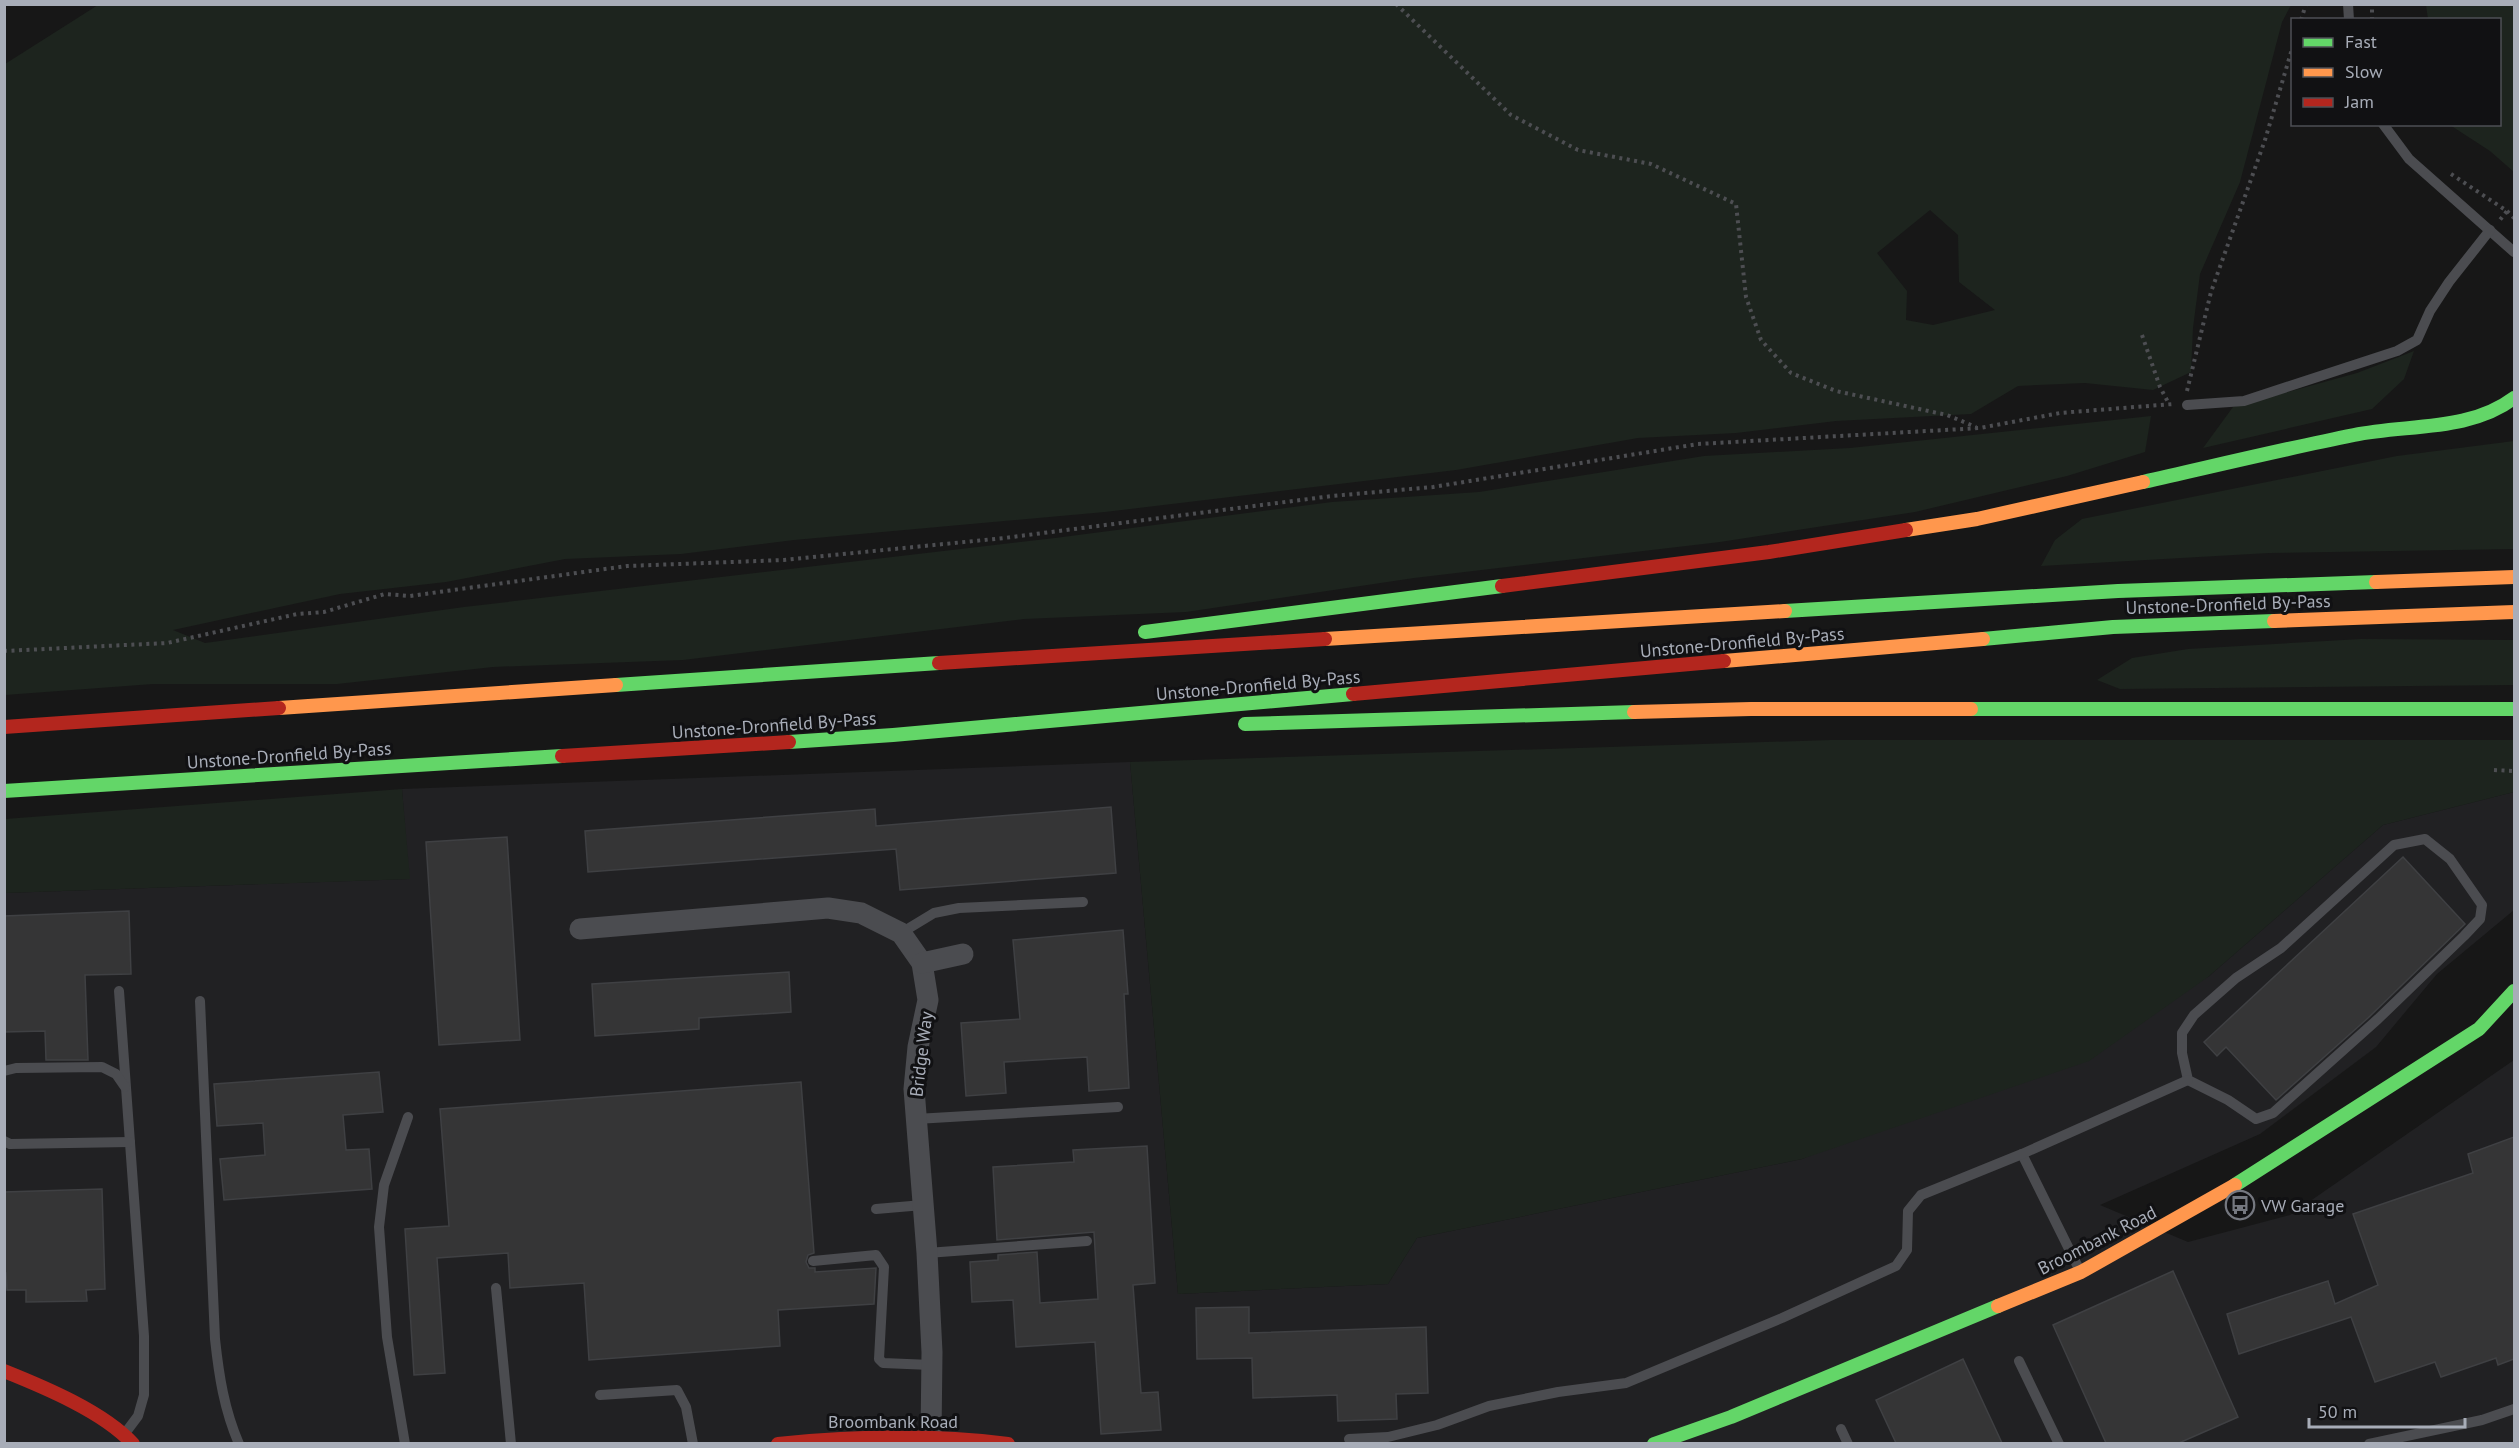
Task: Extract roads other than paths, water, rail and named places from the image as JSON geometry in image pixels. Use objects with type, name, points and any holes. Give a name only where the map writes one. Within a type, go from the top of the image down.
[{"type":"main road","points":[[1133,634],[1203,623],[1769,552],[1977,519],[2357,434],[2467,420],[2506,404],[2514,398]]},
{"type":"main road","name":"Unstone-Dronfield By-Pass","points":[[4,727],[972,661],[2118,591],[2514,577]]},
{"type":"main road","name":"Unstone-Dronfield By-Pass","points":[[4,791],[893,735],[2113,627],[2514,612]]},
{"type":"main road","points":[[972,661],[1110,638]]},
{"type":"main road","points":[[1227,725],[1751,709],[2514,709]]},
{"type":"main road","points":[[893,735],[1131,728]]},
{"type":"main road","name":"Broombank Road","points":[[1654,1443],[1731,1417],[2081,1272],[2224,1192],[2414,1072],[2479,1029],[2514,991]]},
{"type":"main road","points":[[4,1371],[57,1392],[124,1440]]},
{"type":"main road","name":"Broombank Road","points":[[778,1443],[827,1441],[850,1436],[931,1437],[1000,1443]]},
{"type":"street","name":"Bridge Way","points":[[580,929],[828,908],[861,913],[901,933],[922,963],[928,1000],[918,1047],[914,1089],[927,1253],[931,1437]]},
{"type":"street","points":[[922,963],[963,954]]},
{"type":"lane","points":[[2384,126],[2409,159],[2490,230],[2513,254]]},
{"type":"lane","points":[[2187,405],[2244,401],[2397,351],[2417,340],[2430,311],[2449,282],[2490,230]]},
{"type":"lane","points":[[2425,839],[2450,860],[2482,905],[2480,919],[2294,1096],[2273,1113],[2256,1119],[2228,1100],[2209,1093],[2188,1080],[2182,1053],[2182,1033],[2194,1015],[2236,978],[2281,948],[2394,845],[2425,839]]},
{"type":"lane","points":[[901,933],[934,913],[959,908],[1083,902]]},
{"type":"lane","points":[[119,991],[144,1336],[144,1395],[138,1416],[124,1440]]},
{"type":"lane","points":[[200,1001],[215,1339],[219,1382],[228,1420],[239,1443]]},
{"type":"lane","points":[[4,1071],[16,1068],[102,1067],[116,1074],[126,1088]]},
{"type":"lane","points":[[1349,1439],[1388,1437],[1437,1425],[1489,1406],[1558,1392],[1626,1383],[1782,1318],[1896,1266],[1907,1250],[1908,1211],[1921,1195],[2022,1154],[2188,1080]]},
{"type":"lane","points":[[916,1119],[1118,1107]]},
{"type":"lane","points":[[405,1443],[387,1337],[379,1227],[384,1185],[408,1117]]},
{"type":"lane","points":[[4,1141],[10,1144],[130,1143]]},
{"type":"lane","points":[[2022,1154],[2081,1272]]},
{"type":"lane","points":[[876,1209],[923,1205]]},
{"type":"lane","points":[[927,1253],[1087,1241]]},
{"type":"lane","points":[[813,1261],[876,1255],[884,1267],[879,1359],[883,1363],[931,1365]]},
{"type":"lane","points":[[496,1288],[511,1443]]},
{"type":"lane","points":[[2019,1361],[2059,1443]]},
{"type":"lane","points":[[600,1395],[677,1390],[686,1407],[693,1443]]},
{"type":"lane","points":[[2369,1443],[2482,1420],[2514,1409]]},
{"type":"lane","points":[[1841,1429],[1848,1443]]},
{"type":"place","name":"VW Garage","points":[[2240,1205]]}]
